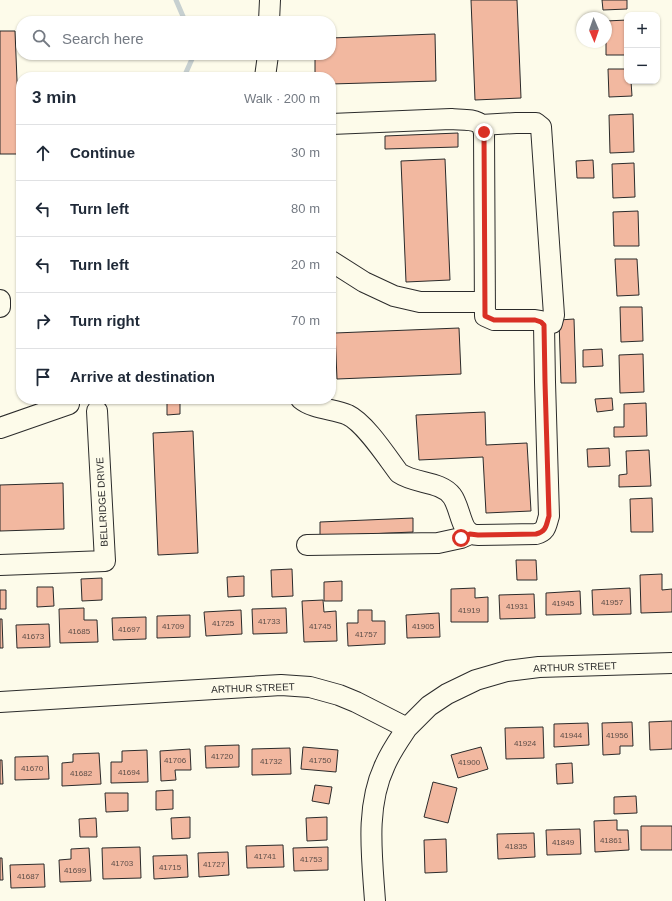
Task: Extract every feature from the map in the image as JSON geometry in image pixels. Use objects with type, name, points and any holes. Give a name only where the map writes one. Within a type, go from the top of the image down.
[{"type":"street","points":[[269,16],[270,0]]},
{"type":"street","points":[[266,72],[267,60]]},
{"type":"street","points":[[336,124],[466,120],[481,125],[536,123],[541,127],[554,316],[552,323],[544,325]]},
{"type":"street","points":[[481,125],[484,132],[485,316],[494,320],[535,320],[544,325]]},
{"type":"street","points":[[336,264],[364,282],[394,296],[420,302],[484,302]]},
{"type":"street","points":[[0,300],[0,307]]},
{"type":"street","points":[[307,545],[438,543],[461,538],[470,534],[536,534],[542,532],[546,528],[549,516],[544,325]]},
{"type":"street","points":[[0,428],[64,404]]},
{"type":"street","points":[[71,404],[77,412],[87,414],[100,405]]},
{"type":"street","points":[[310,404],[350,416],[358,422],[370,435],[399,473],[406,478],[444,488],[453,497],[466,530],[470,534]]},
{"type":"street","name":"BELLRIDGE DRIVE","points":[[0,565],[105,561],[100,405]]},
{"type":"street","name":"ARTHUR STREET","points":[[0,702],[281,685],[310,687],[339,695],[407,728],[429,706],[447,694],[476,680],[507,671],[539,667],[672,663]]},
{"type":"street","points":[[375,901],[371,833],[373,805],[384,766],[395,745],[407,728]]},
{"type":"building","points":[[471,0],[517,0],[521,98],[475,100]]},
{"type":"building","points":[[602,0],[627,0],[627,9],[603,10]]},
{"type":"building","points":[[624,20],[624,55],[606,55],[606,48],[612,48],[612,21]]},
{"type":"building","points":[[0,31],[15,31],[17,72],[16,154],[0,154]]},
{"type":"building","points":[[435,34],[436,81],[336,84],[336,72],[315,72],[315,60],[336,60],[336,38]]},
{"type":"building","points":[[608,69],[624,69],[624,84],[631,84],[632,96],[609,97]]},
{"type":"building","points":[[633,114],[634,152],[610,153],[609,115]]},
{"type":"building","points":[[458,133],[458,147],[385,149],[385,136]]},
{"type":"building","points":[[445,159],[450,280],[406,282],[401,161]]},
{"type":"building","points":[[593,160],[594,178],[577,178],[576,161]]},
{"type":"building","points":[[634,163],[635,197],[613,198],[612,164]]},
{"type":"building","points":[[638,211],[639,246],[614,246],[613,212]]},
{"type":"building","points":[[615,259],[637,259],[639,295],[617,296]]},
{"type":"building","points":[[620,307],[642,307],[643,341],[621,342]]},
{"type":"building","points":[[574,319],[576,383],[561,383],[559,320]]},
{"type":"building","points":[[459,328],[461,374],[337,379],[336,333]]},
{"type":"building","points":[[602,349],[603,366],[583,367],[583,350]]},
{"type":"building","points":[[643,354],[644,392],[620,393],[619,355]]},
{"type":"building","points":[[612,398],[613,410],[597,412],[595,399]]},
{"type":"building","points":[[646,403],[647,436],[614,437],[614,427],[624,427],[624,404]]},
{"type":"building","points":[[167,404],[180,404],[180,414],[167,415]]},
{"type":"building","points":[[485,412],[486,445],[527,443],[531,511],[486,513],[483,457],[419,460],[416,415]]},
{"type":"building","points":[[193,431],[198,553],[158,555],[153,433]]},
{"type":"building","points":[[609,448],[610,466],[588,467],[587,449]]},
{"type":"building","points":[[649,450],[651,486],[619,487],[619,475],[627,474],[626,451]]},
{"type":"building","points":[[63,483],[64,529],[0,531],[0,485]]},
{"type":"building","points":[[652,498],[653,532],[631,532],[630,499]]},
{"type":"building","points":[[413,518],[413,532],[320,536],[320,522]]},
{"type":"building","points":[[516,560],[536,560],[537,580],[517,580]]},
{"type":"building","points":[[292,569],[293,596],[272,597],[271,570]]},
{"type":"building","points":[[662,574],[662,590],[672,589],[672,612],[641,613],[640,575]]},
{"type":"building","points":[[244,576],[244,596],[228,597],[227,577]]},
{"type":"building","points":[[102,578],[102,600],[82,601],[81,579]]},
{"type":"building","points":[[342,581],[342,601],[324,601],[324,582]]},
{"type":"building","points":[[37,587],[53,587],[54,606],[37,607]]},
{"type":"building","points":[[475,588],[475,598],[488,597],[488,622],[451,622],[451,589]]},
{"type":"building","points":[[630,588],[631,614],[593,615],[592,590]]},
{"type":"building","points":[[0,590],[6,590],[6,609],[0,609]]},
{"type":"building","points":[[580,591],[581,614],[546,615],[546,593]]},
{"type":"building","points":[[534,594],[535,618],[500,619],[499,595]]},
{"type":"building","points":[[323,600],[324,612],[336,611],[337,641],[304,642],[302,601]]},
{"type":"building","points":[[84,608],[84,620],[97,620],[98,642],[60,643],[59,609]]},
{"type":"building","points":[[286,608],[287,633],[253,634],[252,609]]},
{"type":"building","points":[[241,610],[242,634],[206,636],[204,612]]},
{"type":"building","points":[[358,610],[372,610],[372,621],[385,621],[385,644],[348,646],[347,623],[358,623]]},
{"type":"building","points":[[439,613],[440,637],[407,638],[406,615]]},
{"type":"building","points":[[190,615],[190,637],[157,638],[157,616]]},
{"type":"building","points":[[146,617],[146,639],[113,640],[112,618]]},
{"type":"building","points":[[0,619],[2,619],[3,648],[0,648]]},
{"type":"building","points":[[49,624],[50,647],[17,648],[16,625]]},
{"type":"building","points":[[672,721],[672,749],[650,750],[649,722]]},
{"type":"building","points":[[632,722],[633,746],[620,746],[620,754],[603,755],[602,723]]},
{"type":"building","points":[[588,723],[589,745],[554,747],[554,724]]},
{"type":"building","points":[[543,727],[544,758],[506,759],[505,728]]},
{"type":"building","points":[[239,745],[239,767],[206,768],[205,746]]},
{"type":"building","points":[[303,747],[338,750],[336,772],[301,769]]},
{"type":"building","points":[[481,747],[488,769],[458,778],[451,755]]},
{"type":"building","points":[[290,748],[291,774],[252,775],[252,749]]},
{"type":"building","points":[[190,749],[191,770],[175,770],[176,780],[161,781],[160,751]]},
{"type":"building","points":[[147,750],[148,782],[111,783],[111,762],[122,762],[122,751]]},
{"type":"building","points":[[99,753],[101,784],[62,786],[62,763],[73,762],[73,754]]},
{"type":"building","points":[[48,756],[49,779],[15,780],[15,757]]},
{"type":"building","points":[[0,760],[2,760],[3,784],[0,784]]},
{"type":"building","points":[[572,763],[573,783],[557,784],[556,764]]},
{"type":"building","points":[[433,782],[457,788],[448,823],[424,817]]},
{"type":"building","points":[[315,785],[332,787],[329,804],[312,801]]},
{"type":"building","points":[[173,790],[173,809],[156,810],[156,791]]},
{"type":"building","points":[[105,793],[128,793],[128,811],[106,812]]},
{"type":"building","points":[[636,796],[637,813],[614,814],[614,797]]},
{"type":"building","points":[[190,817],[190,838],[172,839],[171,818]]},
{"type":"building","points":[[327,817],[327,840],[307,841],[306,818]]},
{"type":"building","points":[[96,818],[97,837],[80,837],[79,819]]},
{"type":"building","points":[[617,820],[617,830],[628,830],[629,850],[595,852],[594,821]]},
{"type":"building","points":[[641,826],[672,826],[672,850],[641,850]]},
{"type":"building","points":[[580,829],[581,854],[547,855],[546,830]]},
{"type":"building","points":[[534,833],[535,857],[498,859],[497,834]]},
{"type":"building","points":[[446,839],[447,872],[425,873],[424,840]]},
{"type":"building","points":[[283,845],[284,867],[247,868],[246,846]]},
{"type":"building","points":[[140,847],[141,878],[103,879],[102,848]]},
{"type":"building","points":[[328,847],[328,870],[294,871],[293,848]]},
{"type":"building","points":[[89,848],[91,881],[60,882],[59,860],[71,859],[71,849]]},
{"type":"building","points":[[228,852],[229,875],[199,877],[198,853]]},
{"type":"building","points":[[187,855],[188,877],[154,879],[153,856]]},
{"type":"building","points":[[0,858],[2,858],[3,880],[0,880]]},
{"type":"building","points":[[44,864],[45,887],[11,888],[10,865]]},
{"type":"waterway","points":[[176,0],[183,16]]},
{"type":"waterway","points":[[186,72],[192,60]]},
{"type":"route","points":[[461,538],[470,534],[536,534],[542,532],[546,528],[549,516],[544,325],[535,320],[494,320],[485,316],[484,132]]}]
